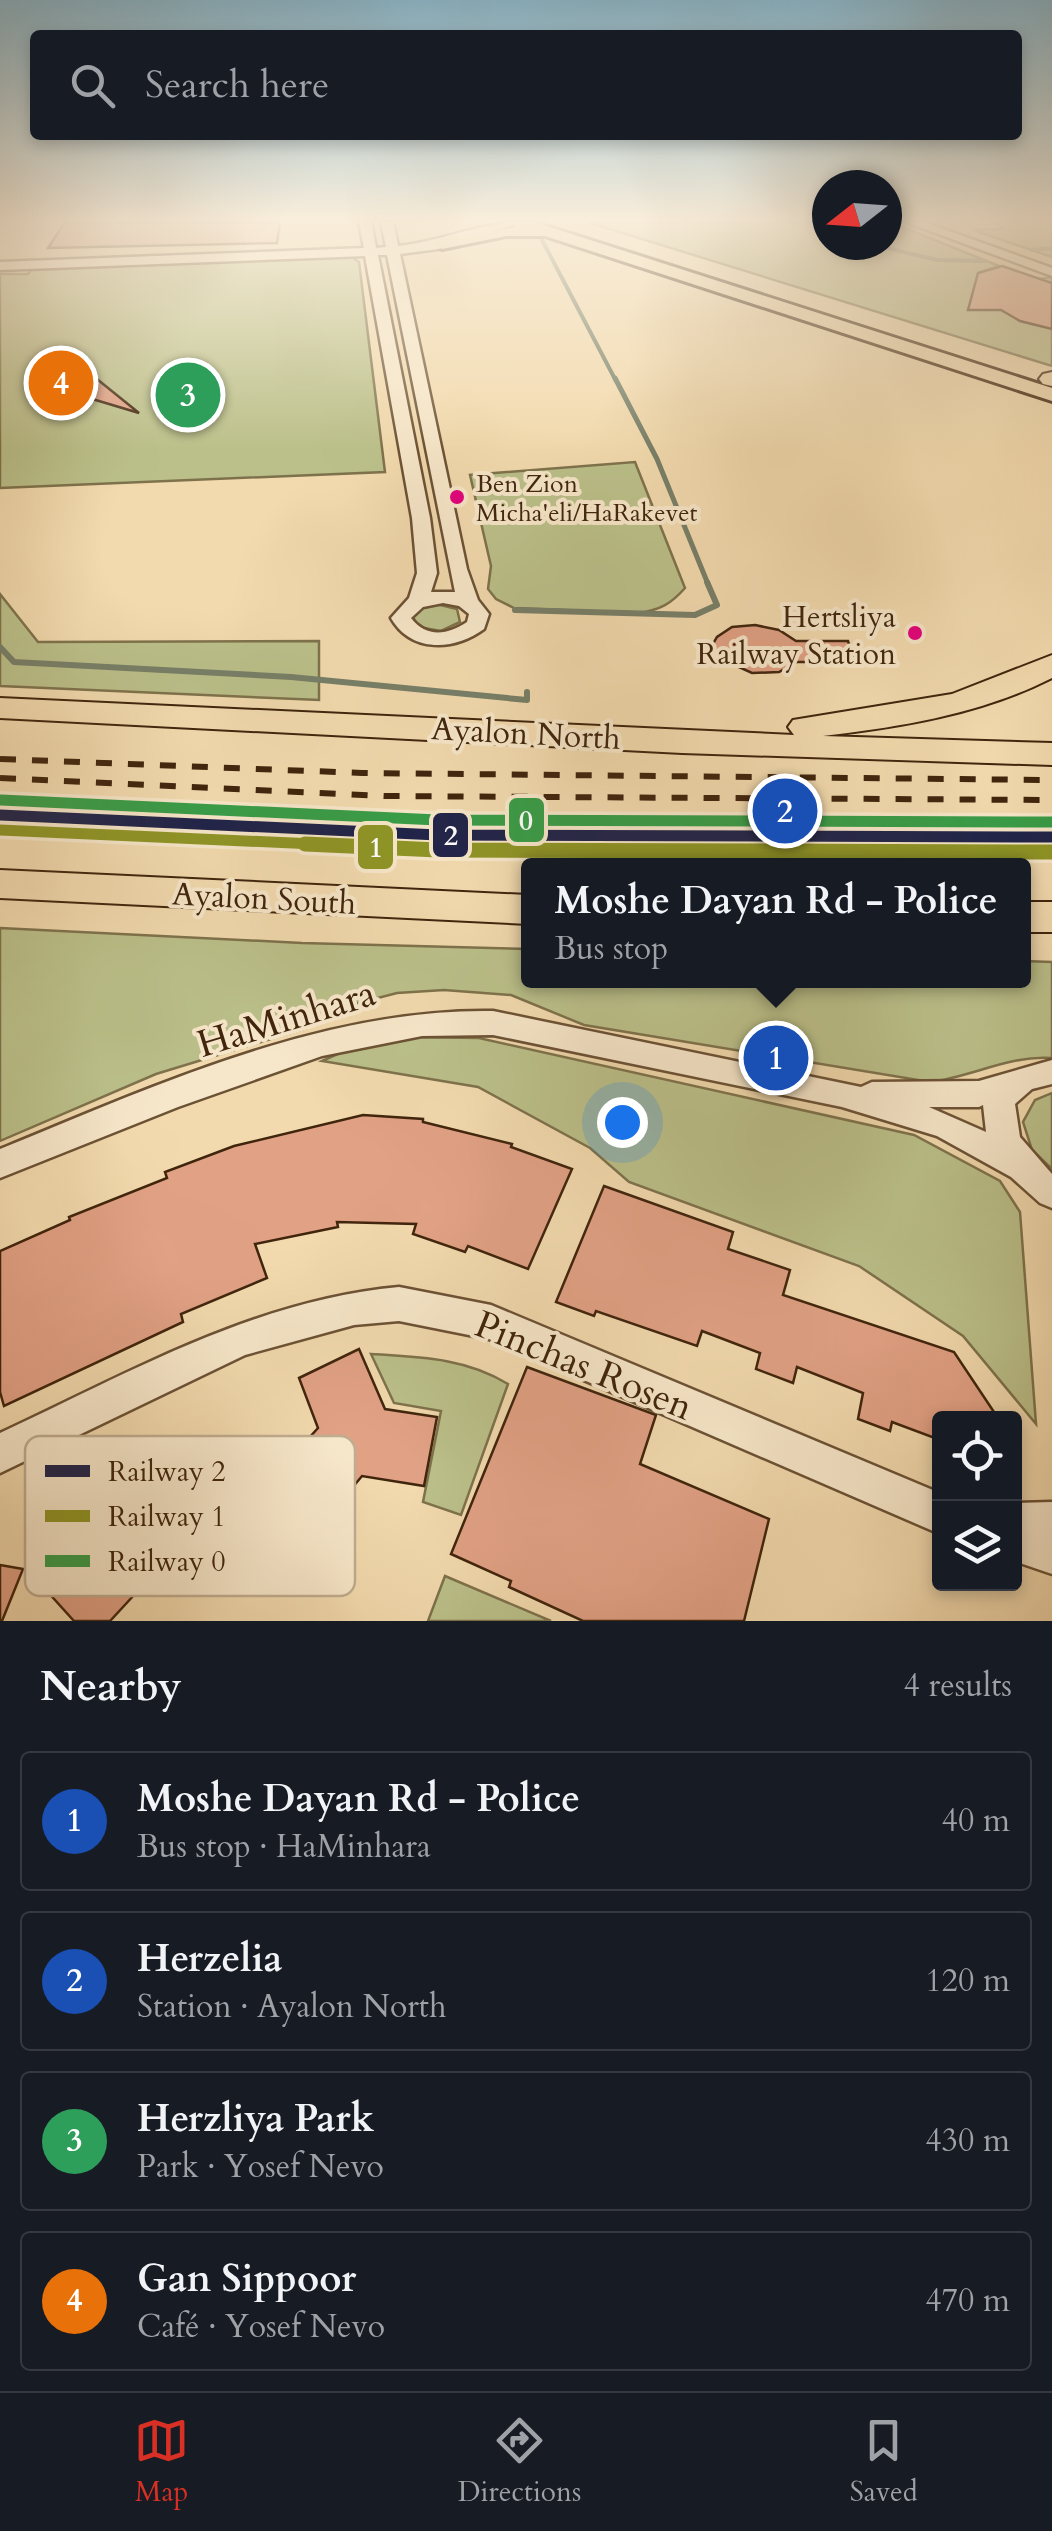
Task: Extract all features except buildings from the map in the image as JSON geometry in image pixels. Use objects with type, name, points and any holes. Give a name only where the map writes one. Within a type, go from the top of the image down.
[{"type":"highway","points":[[501,732],[798,728],[888,719],[982,697],[1052,664]]},
{"type":"highway","name":"Ayalon North","points":[[0,708],[1052,754]]},
{"type":"highway","name":"Ayalon South","points":[[0,884],[521,910]]},
{"type":"main road","points":[[763,298],[1052,395]]},
{"type":"main road","points":[[784,298],[1052,379]]},
{"type":"street","points":[[386,298],[427,572],[418,601]]},
{"type":"street","points":[[396,298],[422,379],[457,569],[468,602],[479,614],[477,625],[456,637],[435,639],[415,635],[403,625],[404,611],[418,601],[448,597],[468,602]]},
{"type":"street","name":"HaMinhara","points":[[0,1164],[172,1095],[304,1048],[404,1024],[451,1020],[492,1023],[842,1094],[947,1126],[1034,1180]]},
{"type":"street","points":[[1038,1075],[1004,1096],[998,1122],[1008,1152],[1034,1180],[1052,1208]]},
{"type":"street","name":"HaMinhara","points":[[842,1094],[979,1094],[1038,1075]]},
{"type":"street","name":"Pinchas Rosen","points":[[38,1436],[240,1339],[354,1308],[399,1304],[491,1322],[932,1511]]},
{"type":"street","name":"Pinchas Rosen","points":[[0,1454],[25,1442]]},
{"type":"street","points":[[1022,1523],[1052,1522]]},
{"type":"street","points":[[1022,1543],[1052,1553]]},
{"type":"green space","points":[[0,298],[363,298],[385,472],[0,488]]},
{"type":"green space","points":[[831,298],[1052,298],[1052,366]]},
{"type":"green space","points":[[635,462],[685,588],[680,594],[653,610],[638,613],[514,608],[496,599],[488,589],[491,566],[470,475]]},
{"type":"green space","points":[[0,594],[38,642],[319,641],[319,700],[0,686]]},
{"type":"green space","points":[[436,604],[457,609],[460,622],[441,631],[418,627],[412,615],[421,607]]},
{"type":"green space","points":[[0,928],[521,949],[521,988],[1031,988],[1031,961],[1052,962],[1052,1058],[1021,1060],[930,1082],[584,1025],[511,995],[444,990],[397,993],[316,1014],[307,1028],[156,1074],[0,1141]]},
{"type":"green space","points":[[404,1037],[479,1038],[914,1135],[1000,1181],[1020,1212],[1036,1424],[963,1336],[859,1266],[629,1182],[590,1148],[478,1087],[322,1061],[351,1048]]},
{"type":"green space","points":[[1052,1093],[1052,1169],[1032,1150],[1023,1122],[1035,1100]]},
{"type":"green space","points":[[371,1354],[459,1364],[508,1384],[461,1515],[423,1502],[441,1411],[394,1403]]},
{"type":"green space","points":[[445,1576],[551,1621],[428,1621]]},
{"type":"waterway","points":[[572,298],[616,381]]},
{"type":"waterway","points":[[615,378],[657,459],[708,584]]},
{"type":"waterway","points":[[515,610],[695,615],[717,605],[707,582]]},
{"type":"waterway","points":[[0,647],[14,662],[291,677],[527,700],[527,692]]},
{"type":"railway","points":[[0,759],[362,773],[1052,780]]},
{"type":"railway","points":[[0,778],[384,796],[1052,800]]},
{"type":"railway","points":[[0,828],[489,846]]},
{"type":"railway","points":[[422,844],[531,848],[1052,849]]},
{"type":"rail line","name":"0","points":[[1,800],[438,820],[1052,822]]},
{"type":"rail line","name":"2","points":[[0,815],[438,835],[1052,837]]},
{"type":"rail line","name":"1","points":[[0,830],[438,850],[1052,852]]},
{"type":"place","name":"Gan Sippoor","points":[[61,383]]},
{"type":"place","name":"Herzliya Park","points":[[188,395]]},
{"type":"place","name":"Ben Zion Micha'eli/HaRakevet","points":[[457,497]]},
{"type":"place","name":"Hertsliya Railway Station","points":[[915,633]]},
{"type":"place","name":"Herzelia","points":[[785,811]]},
{"type":"place","name":"Moshe Dayan Rd - Police","points":[[776,1058]]}]
